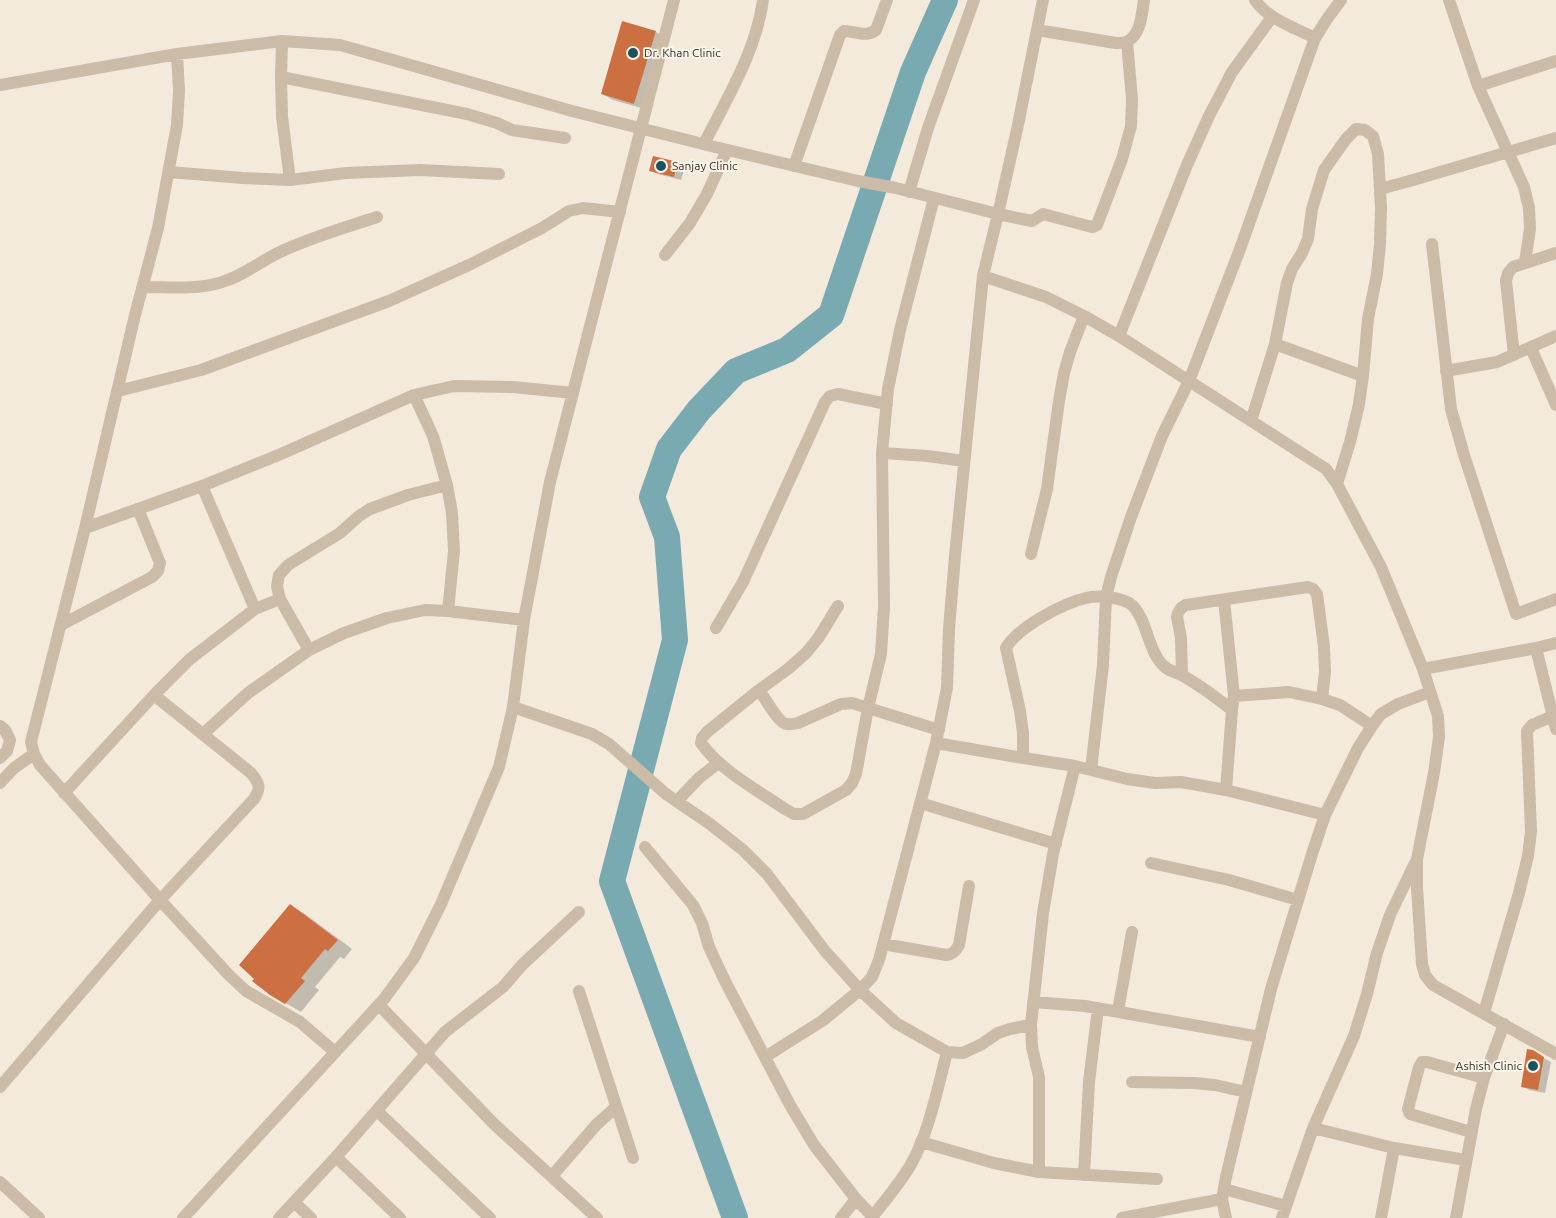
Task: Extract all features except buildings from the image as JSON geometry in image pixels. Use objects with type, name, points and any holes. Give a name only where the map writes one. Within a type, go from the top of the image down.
[{"type":"street","points":[[182,1218],[379,1005],[414,958],[441,904],[499,766],[513,707],[524,620],[550,482],[674,0]]},
{"type":"street","points":[[704,144],[752,47],[763,0]]},
{"type":"street","points":[[794,166],[840,36],[844,31],[872,34],[876,30],[887,0]]},
{"type":"street","points":[[909,192],[928,128],[974,0]]},
{"type":"street","points":[[765,1056],[822,1021],[860,990],[872,977],[879,960],[938,736],[947,688],[950,611],[982,276],[1018,126],[1043,0]]},
{"type":"street","points":[[1037,30],[1116,43],[1127,42],[1136,34],[1144,0]]},
{"type":"street","points":[[1255,0],[1272,17],[1315,38]]},
{"type":"street","points":[[1091,770],[1102,665],[1106,597],[1111,578],[1141,490],[1162,436],[1189,381],[1240,249],[1315,38],[1326,19],[1341,0]]},
{"type":"street","points":[[1449,0],[1478,86],[1524,187],[1529,208],[1530,229],[1525,262]]},
{"type":"street","points":[[1119,336],[1173,198],[1209,116],[1232,72],[1272,17]]},
{"type":"street","points":[[282,41],[282,117],[290,180]]},
{"type":"street","points":[[0,85],[177,54],[282,41],[340,45],[572,111],[727,150],[858,181],[896,188],[998,214],[1032,221],[1043,214],[1093,227],[1097,225],[1122,159],[1131,126],[1132,99],[1127,42]]},
{"type":"street","points":[[177,54],[179,91],[177,125],[158,228],[31,742],[40,766],[228,974],[246,990],[300,1022],[335,1052]]},
{"type":"street","points":[[1478,86],[1556,61]]},
{"type":"street","points":[[281,77],[467,114],[497,123],[512,130],[565,138]]},
{"type":"street","points":[[1251,421],[1275,344],[1287,283],[1292,269],[1308,239],[1312,209],[1324,170],[1346,139],[1356,129],[1365,130],[1373,136],[1378,154],[1380,244],[1377,274],[1368,319],[1364,376],[1350,442],[1337,484]]},
{"type":"street","points":[[1380,189],[1556,138]]},
{"type":"street","points":[[665,255],[690,223],[707,194],[727,150]]},
{"type":"street","points":[[169,172],[290,180],[346,174],[420,170],[498,174]]},
{"type":"street","points":[[838,606],[806,653],[788,670],[759,690],[702,738],[701,743],[718,763],[794,814],[803,814],[846,790],[856,774],[868,708],[881,654],[883,615],[882,453],[888,389],[900,330],[934,198]]},
{"type":"street","points":[[118,391],[201,370],[390,301],[469,265],[542,228],[569,211],[583,208],[620,212]]},
{"type":"street","points":[[143,287],[192,288],[218,284],[239,276],[278,253],[310,239],[377,217]]},
{"type":"street","points":[[1432,244],[1451,409],[1464,455],[1516,614],[1556,599]]},
{"type":"street","points":[[1514,355],[1506,281],[1508,273],[1513,266],[1556,253]]},
{"type":"street","points":[[982,276],[1046,297],[1084,316],[1119,336],[1326,469],[1337,484],[1381,567],[1423,669],[1438,716],[1439,737],[1434,773],[1417,859],[1422,964],[1425,976],[1433,985],[1556,1054]]},
{"type":"street","points":[[1031,554],[1047,489],[1064,373],[1084,316]]},
{"type":"street","points":[[1446,371],[1497,362],[1556,336]]},
{"type":"street","points":[[1275,344],[1364,376]]},
{"type":"street","points":[[1532,348],[1556,405]]},
{"type":"street","points":[[85,528],[202,486],[281,454],[414,395],[454,386],[513,386],[573,393]]},
{"type":"street","points":[[716,628],[743,582],[825,402],[830,396],[838,394],[887,404]]},
{"type":"street","points":[[414,395],[432,436],[447,484],[452,512],[454,551],[448,611]]},
{"type":"street","points":[[882,453],[964,461]]},
{"type":"street","points":[[309,650],[280,599],[277,586],[279,575],[288,565],[340,534],[359,516],[370,509],[408,495],[447,484]]},
{"type":"street","points":[[202,486],[255,609]]},
{"type":"street","points":[[60,625],[152,577],[158,571],[160,563],[138,509]]},
{"type":"street","points":[[1182,675],[1178,613],[1181,608],[1308,587],[1317,594],[1324,647],[1325,672],[1322,698]]},
{"type":"street","points":[[1023,758],[1023,733],[1020,711],[1006,648],[1015,636],[1040,618],[1086,597],[1106,597],[1125,600],[1133,606],[1158,659],[1164,667],[1205,689],[1232,710]]},
{"type":"street","points":[[64,793],[154,694],[190,659],[255,609],[280,599]]},
{"type":"street","points":[[1224,600],[1234,696],[1226,790]]},
{"type":"street","points":[[203,734],[248,693],[309,650],[344,634],[387,618],[425,610],[524,620]]},
{"type":"street","points":[[1423,669],[1556,643]]},
{"type":"street","points":[[1536,648],[1556,729]]},
{"type":"street","points":[[759,690],[779,719],[785,724],[798,723],[841,704],[852,703],[938,736],[1023,758],[1075,766],[1127,779],[1154,783],[1181,782],[1226,790],[1325,815]]},
{"type":"street","points":[[1234,696],[1289,692],[1322,698],[1340,705],[1372,726]]},
{"type":"street","points":[[1226,1218],[1223,1194],[1271,989],[1325,815],[1358,748],[1381,714],[1398,704],[1430,692]]},
{"type":"street","points":[[0,1087],[160,900],[254,800],[259,791],[258,781],[252,773],[154,694]]},
{"type":"street","points":[[513,707],[592,734],[608,744],[671,797],[743,850],[767,874],[824,951],[860,990],[896,1022],[947,1052],[963,1053],[982,1044],[998,1033],[1031,1024]]},
{"type":"street","points":[[1484,1013],[1528,856],[1531,831],[1527,731],[1532,725],[1552,716]]},
{"type":"street","points":[[0,726],[5,730],[10,740],[7,751],[0,758]]},
{"type":"street","points":[[0,783],[14,768],[34,754]]},
{"type":"street","points":[[671,797],[700,778],[718,763]]},
{"type":"street","points":[[1038,1172],[1039,1077],[1032,1047],[1031,1024],[1033,1002],[1042,913],[1075,766]]},
{"type":"street","points":[[920,804],[1056,844]]},
{"type":"street","points":[[645,847],[693,904],[702,923],[708,947],[790,1105],[814,1145],[856,1199],[873,1217],[910,1165],[921,1142],[938,1089],[947,1052]]},
{"type":"street","points":[[1122,1218],[1223,1194],[1284,1212],[1313,1128],[1354,1036],[1390,915],[1417,859]]},
{"type":"street","points":[[1151,863],[1229,880],[1298,900]]},
{"type":"street","points":[[883,944],[946,955],[952,954],[959,945],[969,886]]},
{"type":"street","points":[[279,1218],[336,1157],[445,1032],[503,988],[531,956],[579,912]]},
{"type":"street","points":[[1118,1011],[1132,932]]},
{"type":"street","points":[[579,991],[633,1158]]},
{"type":"street","points":[[1033,1002],[1118,1011],[1260,1037]]},
{"type":"street","points":[[379,1005],[494,1124],[597,1218]]},
{"type":"street","points":[[1084,1175],[1089,1082],[1098,1008]]},
{"type":"street","points":[[1456,1218],[1476,1109],[1484,1078],[1504,1024]]},
{"type":"street","points":[[1471,1132],[1410,1114],[1408,1110],[1422,1062],[1484,1078]]},
{"type":"street","points":[[1132,1082],[1194,1083],[1246,1092]]},
{"type":"street","points":[[552,1176],[596,1124],[616,1107]]},
{"type":"street","points":[[377,1111],[490,1218]]},
{"type":"street","points":[[1313,1128],[1394,1148],[1466,1160]]},
{"type":"street","points":[[921,1142],[994,1163],[1038,1172],[1157,1178]]},
{"type":"street","points":[[1381,1218],[1394,1148]]},
{"type":"street","points":[[336,1157],[400,1218]]},
{"type":"street","points":[[0,1182],[39,1218]]},
{"type":"street","points":[[841,1218],[856,1199]]},
{"type":"street","points":[[294,1202],[311,1218]]},
{"type":"waterway","points":[[735,1218],[612,881],[675,640],[667,537],[652,497],[669,449],[699,410],[736,371],[787,350],[831,315],[913,72],[945,0]]},
{"type":"place","name":"Dr. Khan Clinic","points":[[633,53]]},
{"type":"place","name":"Sanjay Clinic","points":[[661,166]]},
{"type":"place","name":"Ashish Clinic","points":[[1533,1066]]}]
